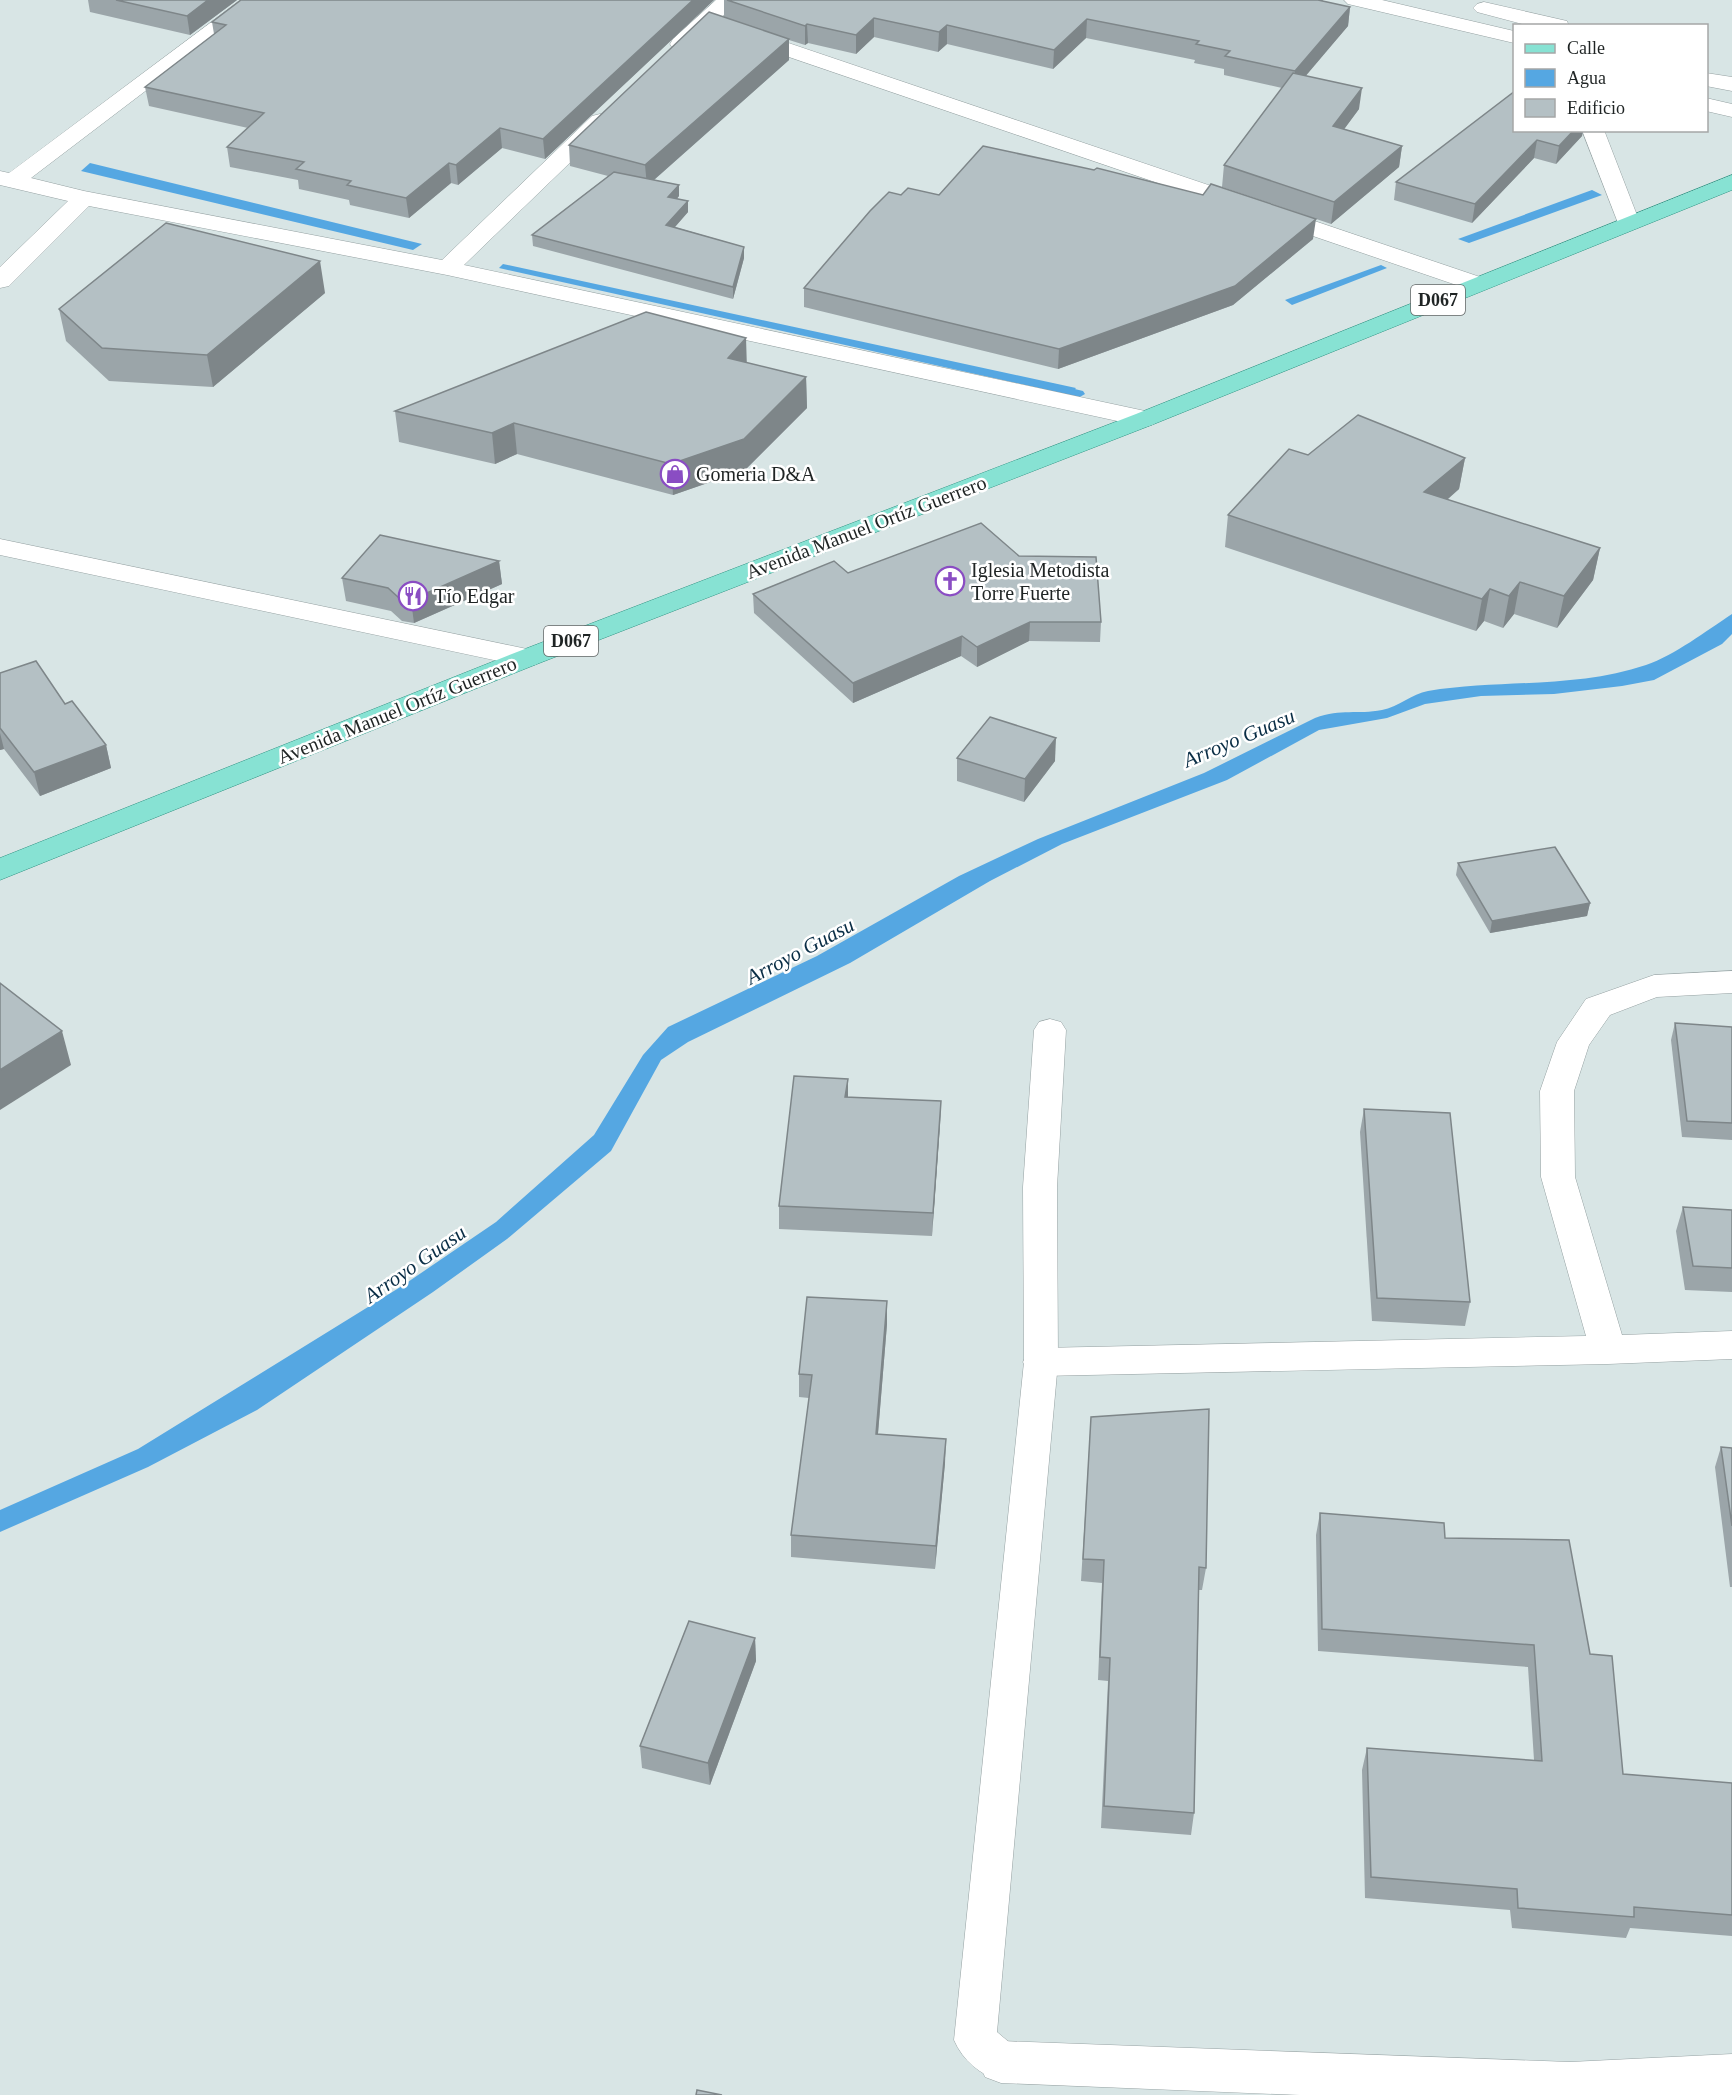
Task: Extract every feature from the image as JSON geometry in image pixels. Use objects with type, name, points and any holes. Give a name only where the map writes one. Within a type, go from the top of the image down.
[{"type":"main road","name":"Avenida Manuel Ortíz Guerrero","points":[[0,870],[527,658],[1145,419],[1732,182]]},
{"type":"street","points":[[7,179],[254,0]]},
{"type":"street","points":[[662,62],[728,0]]},
{"type":"street","points":[[1355,0],[1513,37]]},
{"type":"street","points":[[1461,3],[1550,24]]},
{"type":"street","points":[[705,21],[1477,285]]},
{"type":"street","points":[[1708,79],[1732,84]]},
{"type":"street","points":[[447,268],[619,103]]},
{"type":"street","points":[[7,179],[84,198],[447,268],[1145,419]]},
{"type":"street","points":[[0,281],[84,198]]},
{"type":"street","points":[[0,547],[527,658]]},
{"type":"street","points":[[1608,1350],[1558,1176],[1557,1091],[1573,1042],[1598,1007],[1653,986],[1732,982]]},
{"type":"street","points":[[1041,1362],[1608,1350],[1732,1345]]},
{"type":"street","points":[[1001,2062],[1570,2089],[1732,2075]]},
{"type":"lane","points":[[1708,104],[1732,111]]},
{"type":"lane","points":[[1594,132],[1629,223]]},
{"type":"lane","points":[[1001,2062],[975,2040],[1041,1362],[1040,1187],[1050,1030]]},
{"type":"water","points":[[90,163],[422,244],[413,250],[81,171]]},
{"type":"water","points":[[1592,190],[1602,195],[1469,243],[1458,239]]},
{"type":"water","points":[[503,264],[1076,388],[1070,395],[499,268]]},
{"type":"water","points":[[1381,265],[1387,268],[1292,305],[1285,300]]},
{"type":"water","points":[[1732,614],[1732,634],[1722,644],[1654,680],[1554,694],[1481,696],[1425,704],[1387,718],[1319,730],[1227,780],[1062,844],[990,881],[850,963],[688,1042],[661,1060],[611,1151],[507,1239],[433,1292],[257,1410],[148,1467],[0,1532],[0,1510],[138,1449],[402,1286],[496,1222],[594,1135],[643,1055],[668,1027],[817,956],[959,876],[1038,839],[1204,773],[1315,718],[1341,712],[1382,710],[1428,691],[1455,687],[1565,681],[1619,673],[1657,661]]},
{"type":"building","points":[[116,0],[208,0],[187,16]]},
{"type":"building","points":[[241,0],[693,0],[543,139],[500,128],[456,165],[449,163],[406,198],[347,185],[351,181],[296,169],[304,162],[227,147],[264,113],[145,87],[226,25],[212,22]]},
{"type":"building","points":[[727,0],[1318,0],[1350,7],[1295,71],[1225,56],[1230,51],[1196,44],[1199,41],[1087,19],[1054,50],[947,25],[939,32],[874,18],[856,35],[807,24],[805,26]]},
{"type":"building","points":[[709,12],[789,39],[645,165],[569,145]]},
{"type":"building","points":[[1293,73],[1362,88],[1333,126],[1402,146],[1334,202],[1224,165]]},
{"type":"building","points":[[1513,93],[1513,132],[1572,132],[1559,146],[1537,140],[1475,204],[1396,182]]},
{"type":"building","points":[[983,146],[1094,170],[1097,168],[1203,195],[1211,184],[1316,219],[1235,286],[1059,349],[804,288],[889,192],[901,195],[908,188],[939,195]]},
{"type":"building","points":[[614,172],[679,185],[668,197],[688,201],[666,225],[744,247],[733,287],[532,235]]},
{"type":"building","points":[[166,223],[320,261],[207,355],[102,348],[59,309]]},
{"type":"building","points":[[646,312],[746,338],[728,358],[806,377],[744,439],[671,464],[514,423],[492,433],[395,411]]},
{"type":"building","points":[[1358,415],[1465,458],[1424,492],[1600,548],[1564,596],[1520,582],[1509,596],[1490,589],[1482,599],[1228,515],[1289,449],[1308,455]]},
{"type":"building","points":[[981,523],[1019,556],[1096,557],[1101,622],[1030,622],[977,647],[962,636],[853,683],[753,594],[834,561],[848,573]]},
{"type":"building","points":[[380,535],[499,561],[411,600],[398,597],[388,588],[342,578]]},
{"type":"building","points":[[36,661],[65,704],[72,701],[106,745],[34,772],[0,728],[0,673]]},
{"type":"building","points":[[990,717],[1056,738],[1025,779],[957,758]]},
{"type":"building","points":[[1555,847],[1590,903],[1492,921],[1458,863]]},
{"type":"building","points":[[0,983],[62,1031],[0,1070]]},
{"type":"building","points":[[1675,1023],[1732,1027],[1732,1123],[1687,1121]]},
{"type":"building","points":[[794,1076],[848,1079],[845,1097],[941,1101],[933,1213],[779,1206]]},
{"type":"building","points":[[1364,1109],[1450,1113],[1470,1302],[1377,1298]]},
{"type":"building","points":[[1683,1207],[1732,1210],[1732,1268],[1693,1266]]},
{"type":"building","points":[[807,1297],[887,1301],[876,1434],[946,1439],[936,1546],[791,1535],[812,1375],[799,1374]]},
{"type":"building","points":[[1209,1409],[1206,1568],[1199,1567],[1194,1813],[1104,1806],[1110,1658],[1100,1657],[1104,1560],[1083,1559],[1091,1417]]},
{"type":"building","points":[[1721,1447],[1732,1448],[1732,1526]]},
{"type":"building","points":[[1320,1513],[1444,1523],[1445,1538],[1569,1540],[1590,1654],[1612,1656],[1623,1774],[1732,1783],[1732,1915],[1634,1907],[1634,1917],[1518,1908],[1517,1889],[1371,1877],[1367,1748],[1542,1761],[1534,1645],[1322,1629]]},
{"type":"building","points":[[689,1621],[755,1638],[708,1763],[640,1746]]},
{"type":"building","points":[[697,2090],[722,2095],[696,2095]]},
{"type":"waterway","points":[[1050,387],[1078,394]]},
{"type":"place","name":"Gomeria D&A","points":[[675,474]]},
{"type":"place","name":"Iglesia Metodista Torre Fuerte","points":[[950,581]]},
{"type":"place","name":"Tío Edgar","points":[[413,596]]},
{"type":"water label","name":"Arroyo Guasu","points":[[1239,738]]},
{"type":"water label","name":"Arroyo Guasu","points":[[800,951]]},
{"type":"water label","name":"Arroyo Guasu","points":[[415,1264]]}]
